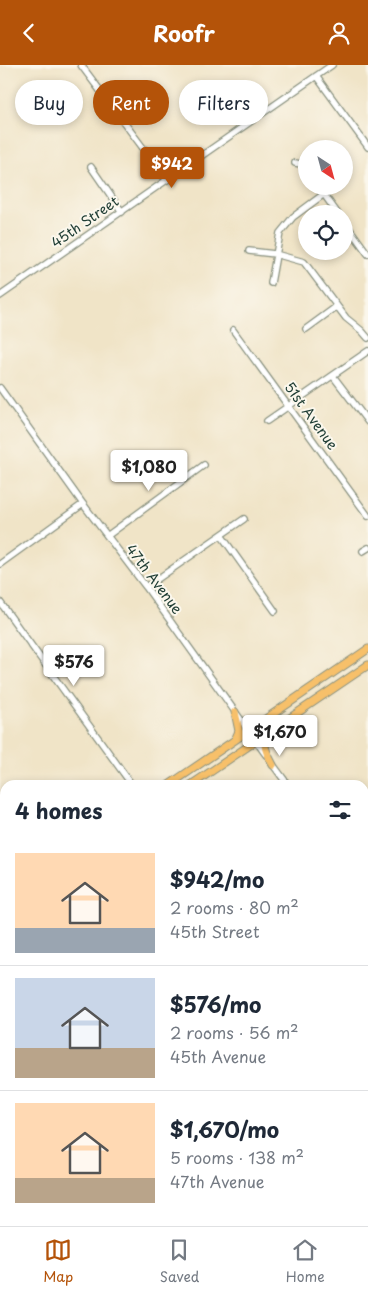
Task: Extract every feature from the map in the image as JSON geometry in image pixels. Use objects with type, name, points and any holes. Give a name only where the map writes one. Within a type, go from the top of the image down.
[{"type":"main road","points":[[176,780],[368,649]]},
{"type":"main road","points":[[198,780],[368,665]]},
{"type":"main road","points":[[234,740],[239,731],[235,712]]},
{"type":"main road","points":[[270,731],[264,743],[273,765]]},
{"type":"street","points":[[81,65],[167,180]]},
{"type":"street","name":"45th Street","points":[[0,297],[332,65]]},
{"type":"street","points":[[316,76],[368,147]]},
{"type":"street","points":[[91,167],[122,212]]},
{"type":"street","points":[[272,283],[275,254],[280,233],[293,217],[323,195]]},
{"type":"street","points":[[353,233],[368,254]]},
{"type":"street","points":[[249,251],[275,254],[304,262],[336,307],[368,338]]},
{"type":"street","points":[[306,329],[336,307]]},
{"type":"street","name":"51st Avenue","points":[[233,330],[368,516]]},
{"type":"street","points":[[267,421],[368,351]]},
{"type":"street","points":[[333,376],[368,422]]},
{"type":"street","name":"47th Avenue","points":[[0,388],[284,780]]},
{"type":"street","points":[[107,536],[204,465]]},
{"type":"street","points":[[0,564],[83,504]]},
{"type":"street","points":[[146,587],[244,519]]},
{"type":"street","points":[[221,535],[275,611]]},
{"type":"street","points":[[0,602],[128,780]]}]
